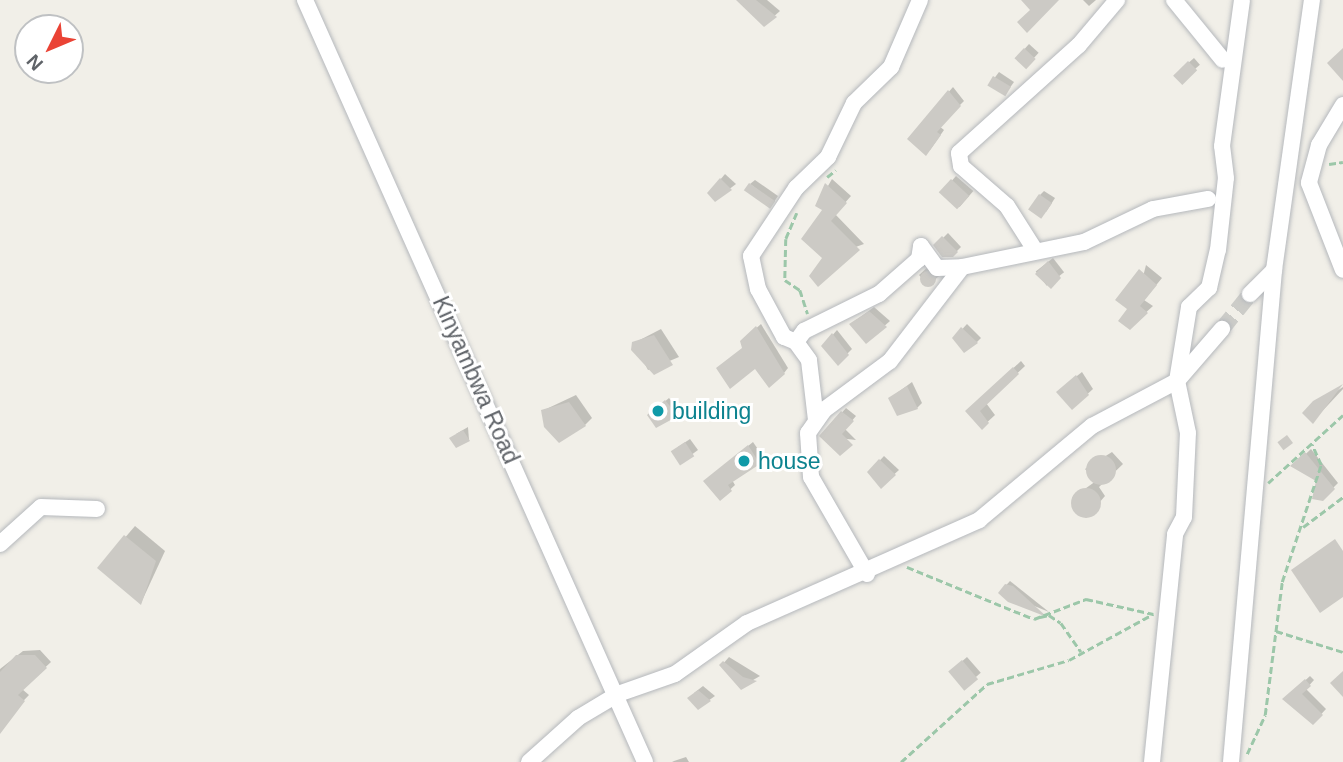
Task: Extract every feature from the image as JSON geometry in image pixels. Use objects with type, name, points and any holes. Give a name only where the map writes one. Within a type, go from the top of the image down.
[{"type":"street","name":"Kinyambwa Road","points":[[305,0],[618,694],[645,762]]},
{"type":"street","points":[[920,0],[891,67],[854,103],[831,150],[751,256],[758,289],[783,337],[800,336],[878,294],[919,258],[921,246],[937,268],[962,267],[1084,242],[1153,209],[1208,199]]},
{"type":"street","points":[[1035,250],[1007,206],[961,166],[959,153],[1079,46],[1117,0]]},
{"type":"street","points":[[1174,0],[1223,60]]},
{"type":"street","points":[[1152,762],[1175,534],[1184,517],[1188,433],[1177,381],[1189,307],[1209,288],[1218,250],[1226,178],[1222,146],[1242,0]]},
{"type":"street","points":[[1231,761],[1274,270],[1312,0]]},
{"type":"street","points":[[1343,105],[1319,145],[1309,183],[1343,270]]},
{"type":"street","points":[[867,574],[816,495],[808,433],[816,420],[890,361],[962,267]]},
{"type":"street","points":[[1251,294],[1274,270]]},
{"type":"street","points":[[529,762],[562,729],[618,694],[675,674],[747,623],[867,574],[979,520],[1092,426],[1177,381],[1222,329]]},
{"type":"street","points":[[800,336],[809,360],[816,420]]},
{"type":"street","points":[[0,544],[41,507],[97,509]]},
{"type":"path","points":[[810,176],[832,178],[839,162],[831,150]]},
{"type":"path","points":[[798,210],[783,256],[785,280],[811,308],[800,336]]},
{"type":"path","points":[[1255,492],[1343,415]]},
{"type":"path","points":[[1231,761],[1258,741],[1282,582],[1303,527],[1322,460],[1312,444]]},
{"type":"path","points":[[1303,527],[1343,497]]},
{"type":"path","points":[[893,562],[1034,619],[1049,614],[1082,652]]},
{"type":"path","points":[[901,762],[987,684],[1082,652],[1153,614],[1086,599],[1034,619]]},
{"type":"path","points":[[1276,631],[1343,652]]},
{"type":"building","points":[[736,0],[756,0],[777,17],[764,27]]},
{"type":"building","points":[[1021,0],[1059,0],[1027,33],[1017,22],[1030,10]]},
{"type":"building","points":[[1024,48],[1036,59],[1026,69],[1014,58]]},
{"type":"building","points":[[1343,48],[1343,81],[1327,63]]},
{"type":"building","points":[[1188,61],[1197,70],[1182,85],[1173,76]]},
{"type":"building","points":[[993,76],[1011,87],[1005,96],[987,85]]},
{"type":"building","points":[[948,90],[961,106],[937,132],[941,135],[926,156],[907,139]]},
{"type":"building","points":[[720,178],[732,190],[715,202],[707,193]]},
{"type":"building","points":[[951,179],[969,196],[957,209],[939,192]]},
{"type":"building","points":[[749,183],[775,201],[770,209],[744,190]]},
{"type":"building","points":[[825,183],[847,203],[831,221],[860,250],[818,287],[809,276],[822,258],[801,239],[822,210],[815,206]]},
{"type":"building","points":[[1039,194],[1052,203],[1041,219],[1028,210]]},
{"type":"building","points":[[942,236],[958,252],[953,257],[942,257],[933,245]]},
{"type":"building","points":[[1048,261],[1061,278],[1051,289],[1035,274]]},
{"type":"building","points":[[1139,269],[1157,285],[1140,306],[1148,313],[1130,330],[1118,321],[1127,309],[1115,300]]},
{"type":"building","points":[[928,271],[934,273],[934,285],[928,287],[922,285],[920,279],[922,273]]},
{"type":"building","points":[[869,311],[887,327],[866,344],[849,324]]},
{"type":"building","points":[[756,326],[785,374],[769,388],[755,369],[730,389],[716,368],[742,348],[740,341]]},
{"type":"building","points":[[961,327],[978,343],[964,353],[952,338]]},
{"type":"building","points":[[832,333],[849,355],[838,366],[821,346]]},
{"type":"building","points":[[654,335],[673,365],[654,375],[631,350],[632,342]]},
{"type":"building","points":[[1013,367],[1019,374],[980,411],[989,423],[982,430],[965,411]]},
{"type":"building","points":[[1076,375],[1089,395],[1072,410],[1056,392]]},
{"type":"building","points":[[1343,384],[1313,424],[1302,413],[1313,401]]},
{"type":"building","points":[[907,386],[918,409],[897,416],[888,398]]},
{"type":"building","points":[[665,400],[678,416],[656,428],[647,415]]},
{"type":"building","points":[[569,402],[586,426],[559,443],[544,427],[541,410]]},
{"type":"building","points":[[841,411],[854,421],[842,434],[853,445],[840,456],[819,436]]},
{"type":"building","points":[[463,430],[470,441],[456,448],[449,438]]},
{"type":"building","points":[[1287,435],[1293,443],[1283,450],[1277,442]]},
{"type":"building","name":"house","points":[[685,442],[694,456],[680,466],[671,451]]},
{"type":"building","points":[[748,445],[760,464],[728,485],[732,491],[720,501],[703,481]]},
{"type":"building","points":[[1305,452],[1335,489],[1323,501],[1312,499],[1316,481],[1290,466]]},
{"type":"building","points":[[1101,455],[1111,460],[1116,470],[1111,480],[1101,485],[1091,480],[1086,470],[1091,460]]},
{"type":"building","points":[[879,459],[896,475],[881,489],[867,472]]},
{"type":"building","points":[[1086,488],[1097,492],[1101,503],[1097,514],[1086,518],[1075,514],[1071,503],[1075,492]]},
{"type":"building","points":[[124,535],[156,561],[141,605],[97,568]]},
{"type":"building","points":[[1335,539],[1343,551],[1343,597],[1320,613],[1291,570]]},
{"type":"building","points":[[1005,584],[1013,586],[1047,617],[1008,602],[998,593]]},
{"type":"building","points":[[16,655],[35,655],[47,668],[18,695],[25,701],[0,734],[0,672]]},
{"type":"building","points":[[962,660],[978,679],[964,691],[948,672]]},
{"type":"building","points":[[723,661],[743,677],[757,681],[741,690],[719,665]]},
{"type":"building","points":[[1343,671],[1343,697],[1330,683]]},
{"type":"building","points":[[1305,679],[1311,686],[1302,694],[1323,715],[1313,725],[1282,699]]},
{"type":"building","points":[[698,690],[711,701],[698,710],[687,698]]},
{"type":"tunnel","points":[[1222,329],[1250,294]]},
{"type":"place","name":"building","points":[[658,411]]},
{"type":"place","name":"house","points":[[744,461]]}]
